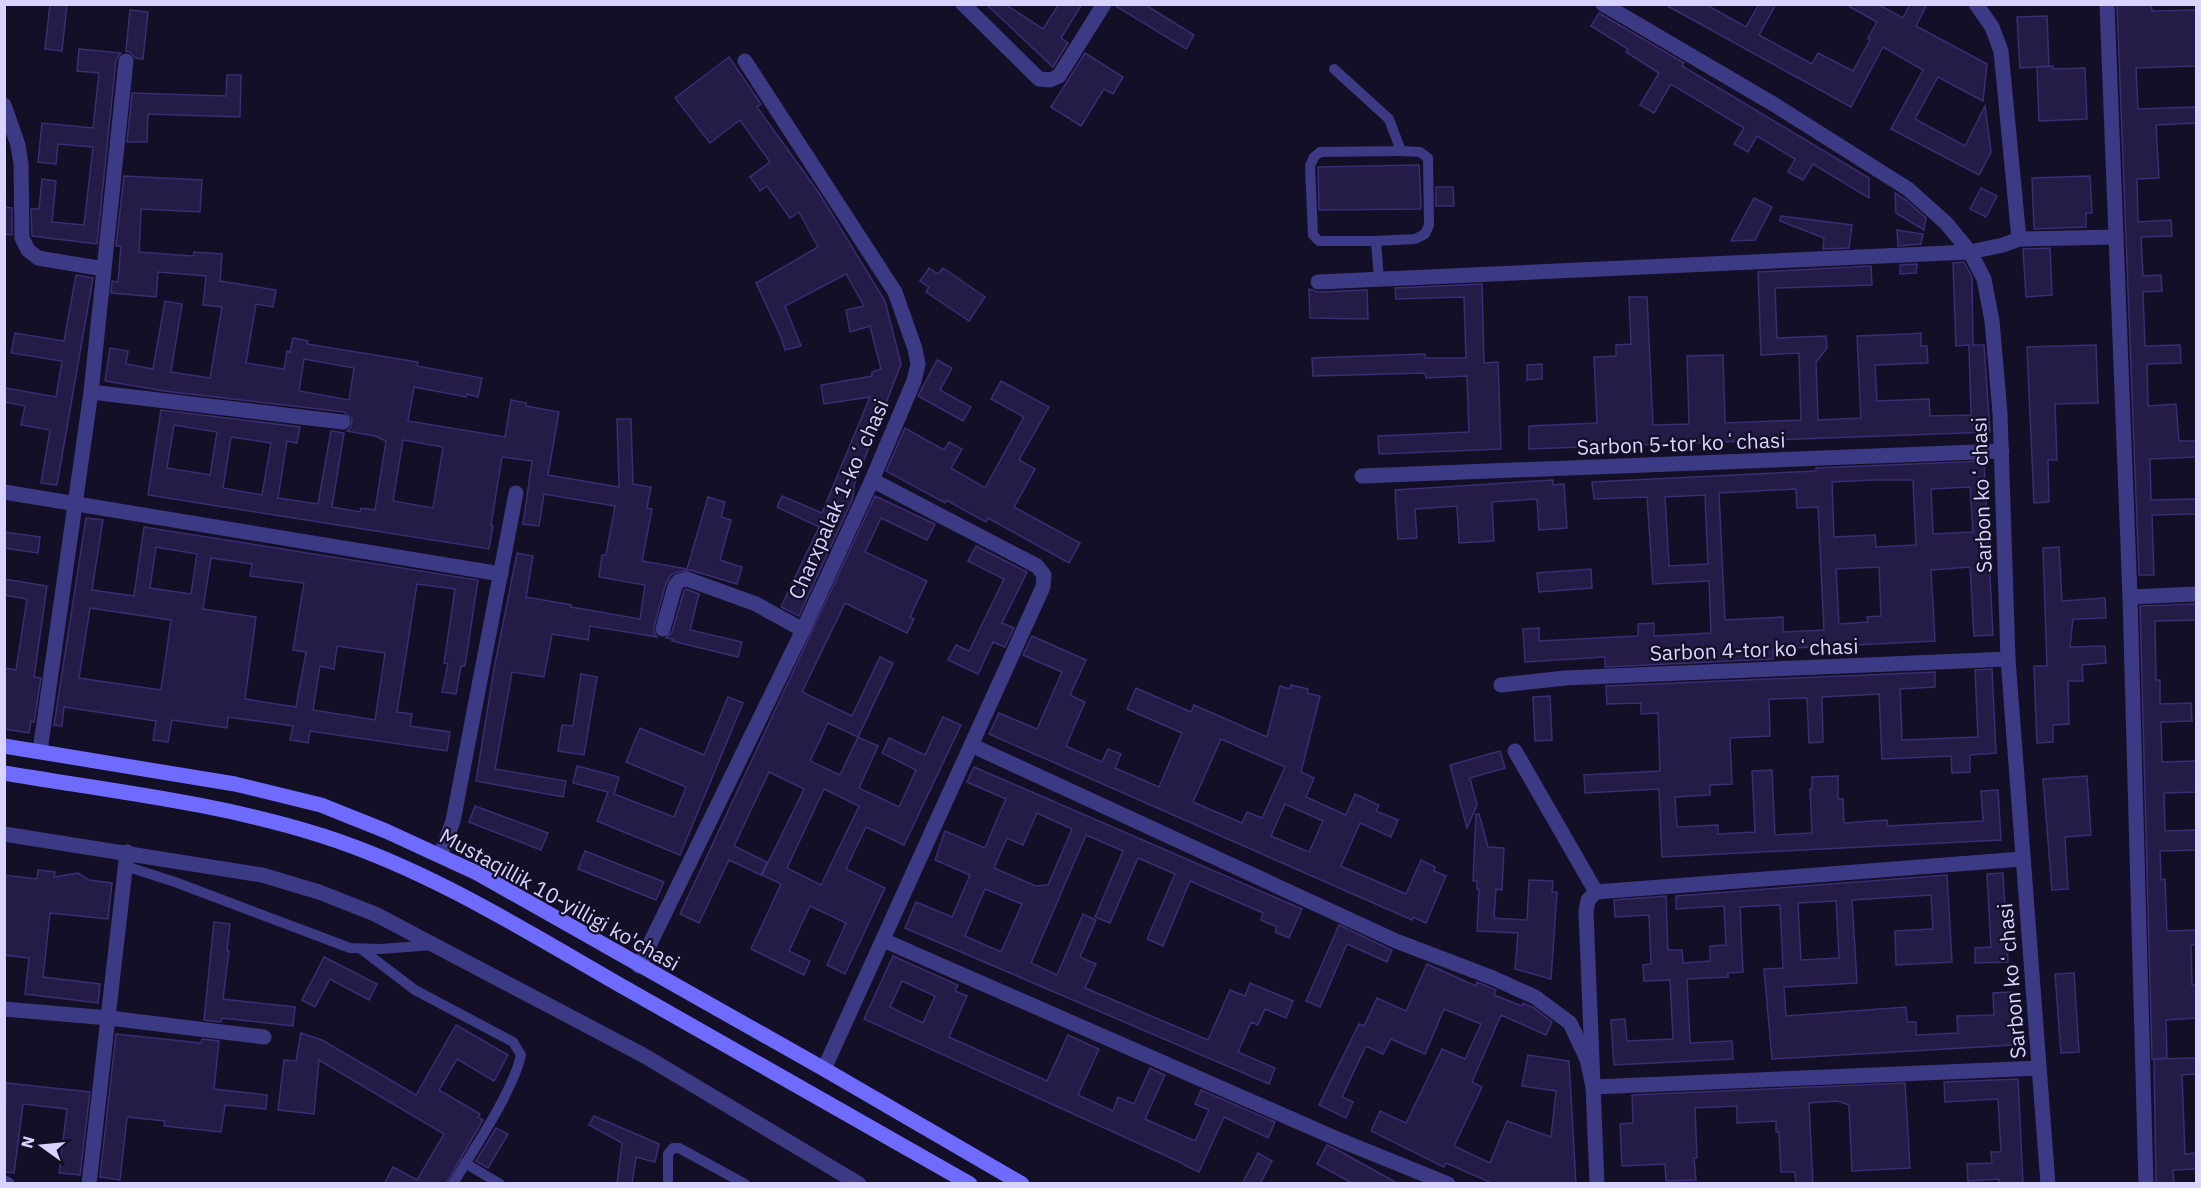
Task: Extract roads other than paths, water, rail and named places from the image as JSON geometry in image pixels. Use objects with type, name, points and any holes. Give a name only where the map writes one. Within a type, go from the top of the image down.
[{"type":"main road","name":"Mustaqillik 10-yilligi ko'chasi","points":[[4,746],[235,784],[321,805],[386,831],[477,873],[1022,1184]]},
{"type":"main road","name":"Mustaqillik 10-yilligi ko'chasi","points":[[4,773],[135,793],[241,813],[324,836],[388,861],[443,886],[538,937],[970,1184]]},
{"type":"street","points":[[963,4],[1039,79],[1050,80],[1059,76],[1104,4]]},
{"type":"street","name":"Sarbon koʻchasi","points":[[1603,4],[1775,105],[1908,189],[1946,223],[1970,252],[1984,279],[1992,321],[2002,451],[2008,660],[2048,1184]]},
{"type":"street","points":[[1976,4],[1992,27],[2001,51],[2019,239]]},
{"type":"street","points":[[2107,4],[2130,597],[2146,1184]]},
{"type":"street","name":"Charxpalak 1-koʻchasi","points":[[639,966],[872,480],[914,381],[918,364],[915,349],[894,292],[745,61]]},
{"type":"street","points":[[40,751],[91,392],[126,62]]},
{"type":"street","points":[[4,105],[18,145],[21,164],[22,238],[28,250],[38,258],[104,269]]},
{"type":"street","points":[[1318,282],[1970,252],[2019,239],[2116,237]]},
{"type":"street","points":[[91,392],[343,422]]},
{"type":"street","name":"Sarbon 5-tor koʻchasi","points":[[1362,476],[2002,451]]},
{"type":"street","points":[[824,1069],[1043,587],[1044,575],[1037,566],[872,480]]},
{"type":"street","points":[[4,492],[501,574]]},
{"type":"street","points":[[440,856],[453,822],[516,493]]},
{"type":"street","points":[[663,629],[675,586],[679,581],[687,579],[756,604],[802,630]]},
{"type":"street","points":[[2130,597],[2196,594]]},
{"type":"street","name":"Sarbon 4-tor koʻchasi","points":[[1502,685],[1565,678],[2008,660]]},
{"type":"street","points":[[971,745],[1396,941],[1493,978],[1535,997],[1570,1023],[1587,1059],[1593,1087]]},
{"type":"street","points":[[1515,751],[1596,892]]},
{"type":"street","points":[[4,834],[126,859],[262,875],[319,892],[375,914],[642,1055],[859,1184]]},
{"type":"street","points":[[89,1184],[126,859]]},
{"type":"street","points":[[1598,1184],[1586,912],[1588,900],[1596,892],[2022,859]]},
{"type":"street","points":[[883,940],[1331,1136],[1448,1184]]},
{"type":"street","points":[[4,1009],[109,1018],[264,1037]]},
{"type":"street","points":[[1593,1087],[2039,1068]]},
{"type":"lane","points":[[1334,69],[1389,119],[1401,151]]},
{"type":"lane","points":[[1320,152],[1420,152],[1428,158],[1429,225],[1425,234],[1415,239],[1376,241],[1319,241],[1313,235],[1310,166],[1314,157],[1320,152]]},
{"type":"lane","points":[[1376,241],[1379,280]]},
{"type":"lane","points":[[126,859],[175,882],[350,948],[434,945]]},
{"type":"lane","points":[[361,949],[415,990],[513,1042],[521,1055],[517,1069],[501,1102],[453,1184]]},
{"type":"lane","points":[[668,1184],[668,1154],[673,1149],[679,1148],[745,1184]]},
{"type":"lane","points":[[465,1163],[500,1184]]}]
